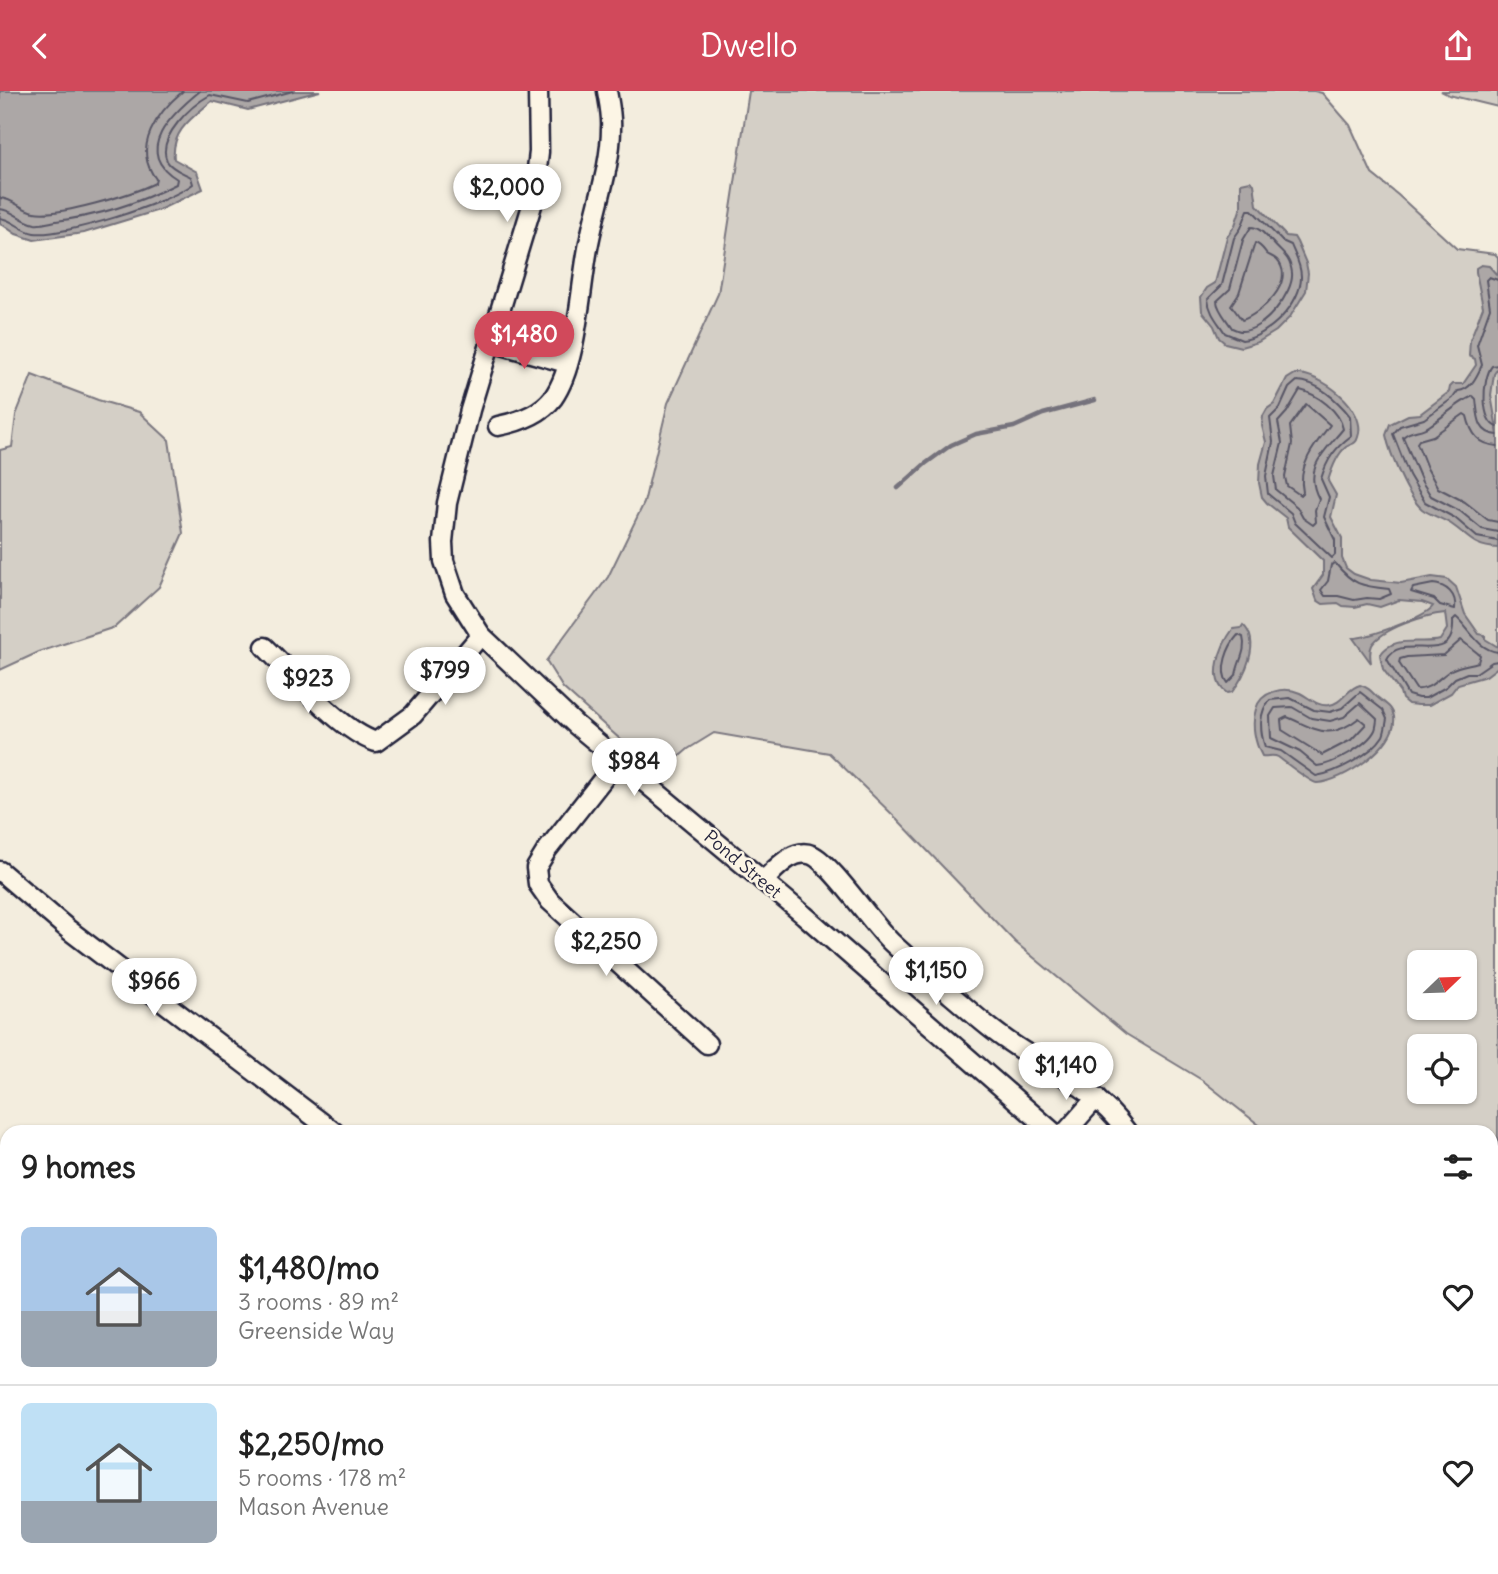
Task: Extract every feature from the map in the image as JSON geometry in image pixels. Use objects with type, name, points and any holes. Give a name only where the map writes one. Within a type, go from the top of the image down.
[{"type":"street","name":"Pond Street","points":[[538,91],[539,152],[533,202],[456,461],[447,503],[443,542],[448,577],[455,594],[481,635],[535,687],[1045,1125]]},
{"type":"street","points":[[498,426],[516,423],[545,406],[561,385],[574,339],[588,246],[608,155],[612,129],[607,91]]},
{"type":"street","points":[[491,342],[567,363]]},
{"type":"street","points":[[265,647],[341,721],[364,738],[376,742],[413,715],[481,635]]},
{"type":"street","points":[[618,760],[547,850],[536,868],[538,884],[550,901],[707,1044]]},
{"type":"street","points":[[763,881],[795,855],[813,855],[891,941],[984,1023],[1002,1038],[1057,1070],[1096,1098],[1121,1125]]},
{"type":"street","points":[[0,871],[69,930],[325,1125]]},
{"type":"street","points":[[1072,1125],[1096,1098]]},
{"type":"shaded area","points":[[749,91],[1322,93],[1350,125],[1372,174],[1457,249],[1495,254],[1498,257],[1498,1125],[1259,1125],[1202,1080],[1126,1034],[1015,942],[898,820],[829,753],[714,733],[688,749],[659,774],[563,688],[546,661],[608,577],[644,503],[668,403],[718,294]]},
{"type":"shaded area","points":[[1441,91],[1498,91],[1498,107],[1449,95]]},
{"type":"shaded area","points":[[32,375],[139,412],[169,440],[183,533],[159,587],[115,627],[39,652],[0,670],[0,450],[12,447],[16,415]]},
{"type":"water","points":[[0,91],[320,91],[248,110],[212,101],[184,126],[174,149],[174,159],[197,172],[203,189],[159,210],[84,233],[34,240],[16,234],[0,223]]},
{"type":"water","points":[[1250,181],[1254,184],[1257,205],[1286,236],[1294,237],[1308,273],[1306,291],[1290,317],[1276,331],[1258,342],[1241,347],[1225,343],[1219,338],[1214,326],[1202,311],[1201,297],[1207,288],[1215,283],[1227,237],[1235,225],[1241,207],[1241,183]]},
{"type":"water","points":[[1481,265],[1489,266],[1498,276],[1498,368],[1494,374],[1491,395],[1498,435],[1498,548],[1472,541],[1451,524],[1416,503],[1400,474],[1386,435],[1390,424],[1408,415],[1420,414],[1449,392],[1453,384],[1463,384],[1476,365],[1475,359],[1469,356],[1470,340],[1483,307],[1476,272],[1476,268]]},
{"type":"water","points":[[1295,374],[1317,379],[1340,394],[1356,415],[1359,426],[1357,440],[1340,454],[1328,481],[1336,495],[1331,517],[1342,538],[1342,558],[1346,568],[1371,580],[1401,583],[1432,577],[1447,579],[1456,587],[1465,614],[1479,634],[1485,635],[1485,639],[1498,647],[1498,667],[1486,676],[1458,684],[1451,693],[1429,705],[1408,704],[1383,669],[1380,655],[1400,642],[1440,640],[1447,629],[1445,613],[1427,616],[1385,633],[1372,645],[1371,663],[1353,638],[1396,626],[1420,616],[1433,606],[1399,600],[1380,607],[1367,604],[1355,607],[1338,603],[1323,604],[1317,600],[1313,589],[1323,575],[1323,561],[1288,527],[1286,518],[1262,497],[1259,483],[1260,464],[1266,442],[1262,426],[1263,416],[1274,404],[1287,379]]},
{"type":"water","points":[[1243,625],[1251,641],[1249,659],[1237,686],[1227,693],[1218,680],[1218,662],[1233,629]]},
{"type":"water","points":[[1360,685],[1388,705],[1394,717],[1393,728],[1387,739],[1366,761],[1340,776],[1317,783],[1278,757],[1262,756],[1254,721],[1259,703],[1268,694],[1280,690],[1294,691],[1318,703],[1329,705],[1338,702]]},
{"type":"waterway","points":[[898,488],[951,445],[976,434],[1014,427],[1043,414],[1095,400]]}]
